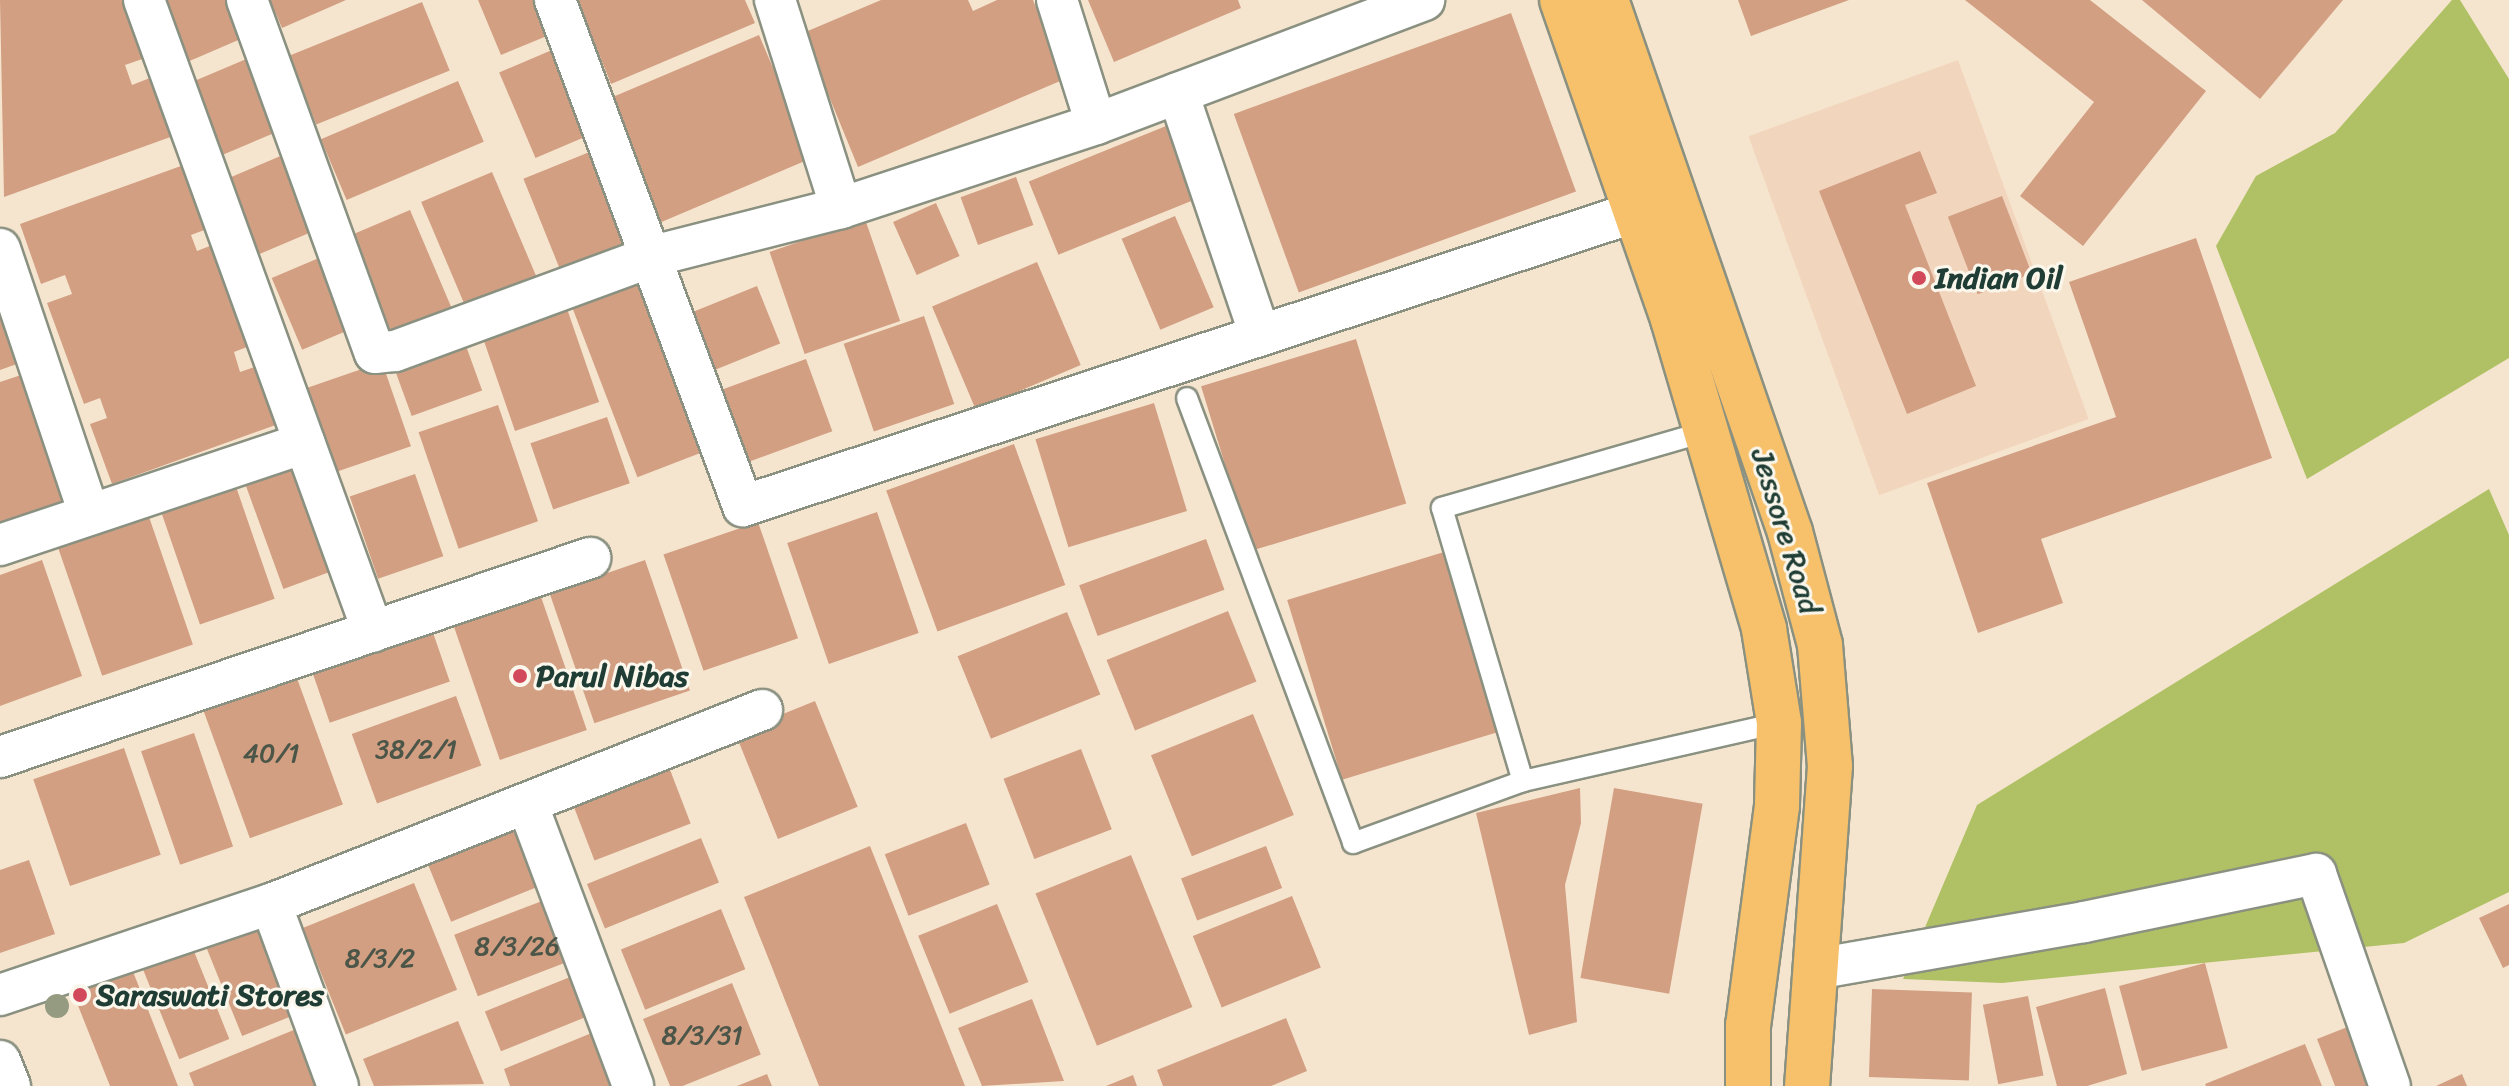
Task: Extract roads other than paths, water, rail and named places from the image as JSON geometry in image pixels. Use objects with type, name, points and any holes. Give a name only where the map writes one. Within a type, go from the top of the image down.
[{"type":"main road","name":"Jessore Road","points":[[1562,0],[1708,431],[1764,629],[1779,723],[1777,806],[1748,1025],[1748,1086]]},
{"type":"main road","name":"Jessore Road","points":[[1606,0],[1790,532],[1820,645],[1830,766],[1807,1086]]},
{"type":"street","points":[[144,0],[373,632]]},
{"type":"street","points":[[247,0],[375,353],[395,351],[653,256],[841,208],[1096,124],[1424,0]]},
{"type":"street","points":[[555,0],[653,256],[743,506],[1635,212]]},
{"type":"street","points":[[775,0],[841,208]]},
{"type":"street","points":[[1057,0],[1096,124]]},
{"type":"street","points":[[1178,93],[1260,335]]},
{"type":"street","points":[[0,249],[89,514]]},
{"type":"street","points":[[0,545],[304,443]]},
{"type":"street","points":[[0,757],[590,558]]},
{"type":"street","points":[[0,995],[271,904],[528,806],[762,710]]},
{"type":"street","points":[[528,806],[633,1086]]},
{"type":"street","points":[[1815,969],[2084,922],[2316,874],[2390,1086]]},
{"type":"street","points":[[271,904],[338,1086]]},
{"type":"street","points":[[0,1061],[10,1086]]},
{"type":"lane","points":[[1187,398],[1353,843],[1523,781],[1779,723]]},
{"type":"lane","points":[[1523,781],[1442,508],[1708,431]]},
{"type":"place","name":"Indian Oil","points":[[1919,278]]},
{"type":"place","name":"Parul Nibas","points":[[520,676]]},
{"type":"place","name":"Saraswati Stores","points":[[80,995]]}]
